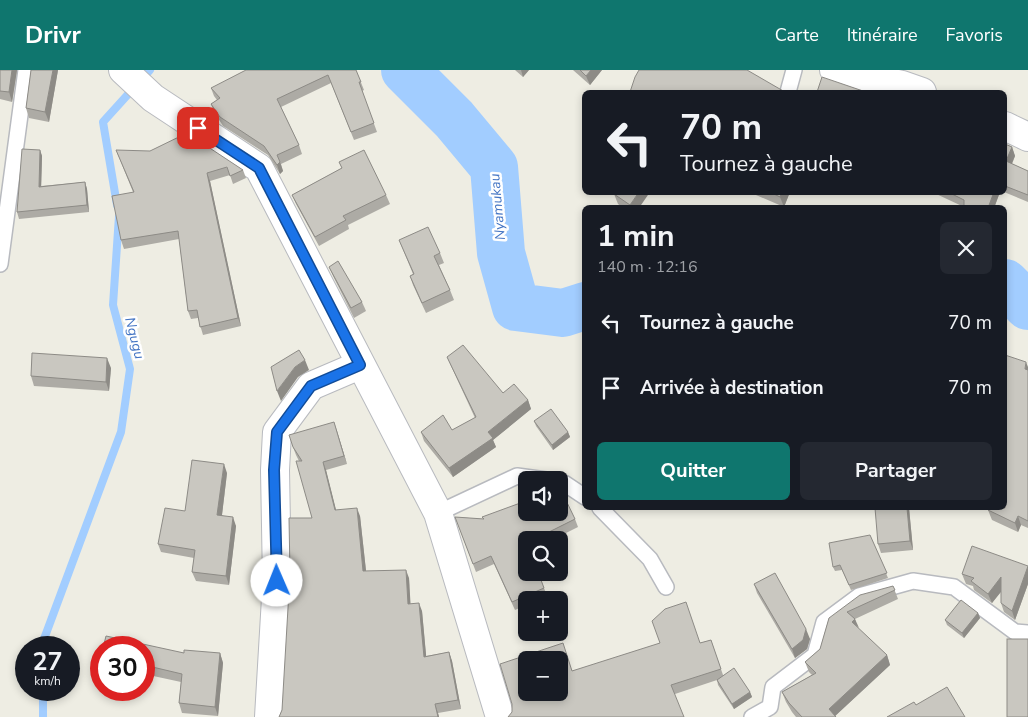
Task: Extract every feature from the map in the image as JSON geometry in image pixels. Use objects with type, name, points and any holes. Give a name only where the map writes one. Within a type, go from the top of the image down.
[{"type":"street","points":[[848,71],[916,90]]},
{"type":"street","points":[[125,72],[153,98],[259,168],[438,513],[500,717]]},
{"type":"street","points":[[1007,127],[1028,137]]},
{"type":"street","points":[[269,717],[277,581],[274,470],[277,432],[311,386],[360,365]]},
{"type":"lane","points":[[0,264],[26,70]]},
{"type":"lane","points":[[789,90],[794,70]]},
{"type":"lane","points":[[438,513],[518,476]]},
{"type":"lane","points":[[568,485],[582,495]]},
{"type":"lane","points":[[602,510],[650,558],[666,587]]},
{"type":"lane","points":[[752,717],[770,707],[773,688],[815,655],[824,622],[859,596],[914,581],[954,587],[1016,632],[1028,633]]},
{"type":"building","points":[[0,70],[12,70],[9,92],[0,91]]},
{"type":"building","points":[[31,70],[53,70],[45,112],[26,108]]},
{"type":"building","points":[[246,70],[356,70],[374,123],[351,132],[328,75],[277,99],[299,145],[277,155],[280,162],[277,165],[264,146],[220,117],[211,104],[220,98],[211,88]]},
{"type":"building","points":[[580,70],[591,70],[586,76]]},
{"type":"building","points":[[639,70],[747,70],[782,90],[631,90]]},
{"type":"building","points":[[822,77],[860,90],[818,90]]},
{"type":"building","points":[[187,133],[243,170],[230,176],[227,167],[207,173],[238,318],[200,327],[197,310],[188,311],[178,231],[121,240],[112,196],[134,192],[116,150],[150,151]]},
{"type":"building","points":[[1007,145],[1012,147],[1007,159]]},
{"type":"building","points":[[22,149],[40,150],[39,187],[85,182],[87,205],[17,212]]},
{"type":"building","points":[[364,150],[386,195],[343,216],[346,220],[315,237],[292,195],[342,168],[339,162]]},
{"type":"building","points":[[1007,161],[1028,171],[1028,195],[1007,187]]},
{"type":"building","points":[[615,195],[637,195],[630,205]]},
{"type":"building","points":[[954,195],[993,195],[989,205],[964,205],[964,200]]},
{"type":"building","points":[[428,227],[440,253],[434,256],[450,290],[422,303],[410,276],[414,274],[399,240]]},
{"type":"building","points":[[338,261],[362,302],[351,308],[329,267]]},
{"type":"building","points":[[463,345],[503,393],[514,384],[528,400],[488,432],[493,438],[449,468],[421,432],[443,415],[452,430],[476,417],[447,357]]},
{"type":"building","points":[[299,350],[305,360],[295,367],[277,391],[271,367]]},
{"type":"building","points":[[32,353],[107,358],[106,382],[31,376]]},
{"type":"building","points":[[1007,356],[1026,362],[1025,369],[1028,370],[1028,521],[1018,516],[1015,523],[988,510],[1007,510]]},
{"type":"building","points":[[551,409],[568,432],[552,445],[534,421]]},
{"type":"building","points":[[334,422],[344,456],[323,462],[335,510],[357,508],[363,571],[406,570],[408,604],[419,603],[424,657],[449,652],[458,700],[435,704],[438,717],[279,717],[282,710],[290,574],[289,518],[312,518],[296,461],[302,461],[293,447],[289,435]]},
{"type":"building","points":[[192,460],[224,464],[217,515],[233,517],[226,576],[192,572],[195,550],[158,544],[165,508],[185,511]]},
{"type":"building","points":[[518,504],[518,521],[568,521],[568,504],[575,519],[551,531],[518,531],[518,581],[541,581],[544,588],[537,591],[518,591],[518,599],[512,602],[491,556],[473,564],[455,517],[484,519],[482,517]]},
{"type":"building","points":[[875,510],[907,510],[910,541],[878,544]]},
{"type":"building","points":[[870,535],[887,573],[849,585],[840,565],[833,567],[829,543]]},
{"type":"building","points":[[972,546],[1028,566],[1012,611],[1001,603],[1001,577],[988,594],[971,581],[974,578],[962,574]]},
{"type":"building","points":[[775,573],[806,629],[803,640],[792,649],[754,584]]},
{"type":"building","points":[[893,586],[895,590],[847,612],[855,619],[852,622],[887,655],[829,709],[836,717],[802,717],[782,692],[816,673],[805,662],[820,649],[829,618],[860,595]]},
{"type":"building","points":[[961,600],[978,613],[962,633],[945,620]]},
{"type":"building","points":[[686,602],[700,643],[711,640],[721,669],[671,685],[684,717],[508,717],[512,712],[512,704],[500,664],[518,658],[518,701],[568,701],[568,659],[572,671],[660,643],[652,621],[665,609]]},
{"type":"building","points":[[1007,639],[1028,639],[1028,717],[1007,717]]},
{"type":"building","points":[[563,643],[566,651],[539,651]]},
{"type":"building","points":[[155,647],[184,653],[184,650],[220,653],[215,707],[179,703],[182,674],[155,668]]},
{"type":"building","points":[[734,668],[750,692],[732,704],[717,680]]},
{"type":"building","points":[[947,687],[965,717],[887,717],[914,702],[916,705]]},
{"type":"waterway","name":"Ngugu","points":[[117,205],[103,122],[150,70]]},
{"type":"waterway","name":"Nyamukau","points":[[405,70],[454,119],[494,167],[501,253],[516,307],[563,313],[582,307]]},
{"type":"waterway","name":"Ngugu","points":[[45,636],[121,432],[130,369],[113,305],[119,216]]},
{"type":"waterway","name":"Nyamukau","points":[[1007,285],[1028,306]]},
{"type":"waterway","name":"Ngugu","points":[[43,701],[43,717]]},
{"type":"route","points":[[198,128],[259,168],[360,365],[311,386],[277,432],[274,470],[277,581]]}]
